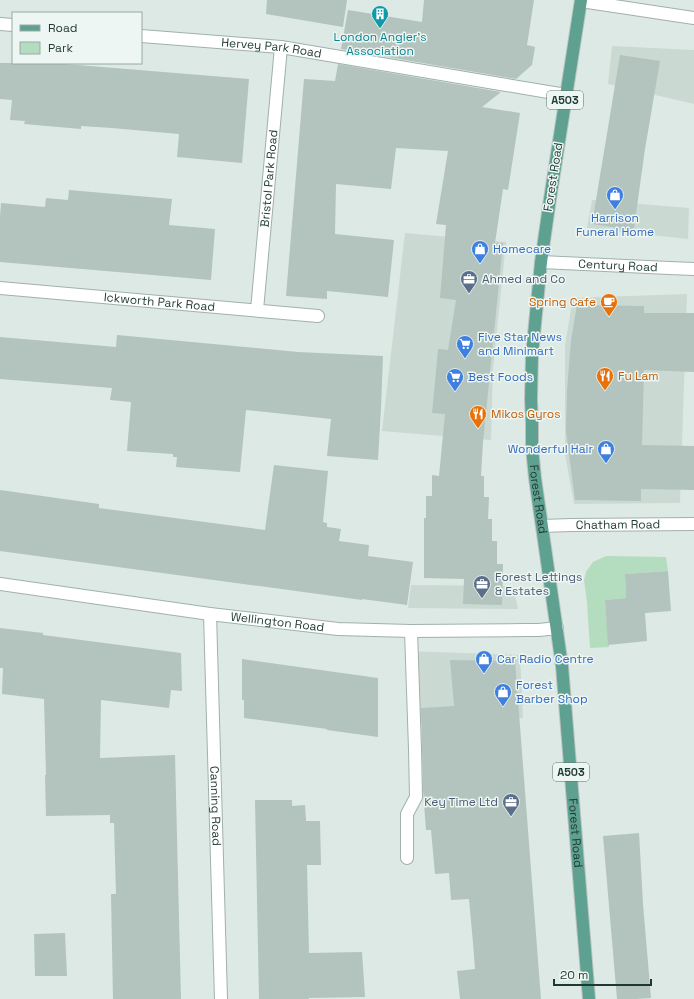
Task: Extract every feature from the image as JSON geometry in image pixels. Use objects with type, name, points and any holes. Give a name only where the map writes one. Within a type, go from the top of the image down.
[{"type":"main road","name":"Forest Road","points":[[581,1],[541,262],[532,355],[531,399],[532,448],[562,666],[589,999]]},
{"type":"street","points":[[581,1],[694,18]]},
{"type":"street","points":[[0,24],[12,25]]},
{"type":"street","name":"Hervey Park Road","points":[[142,36],[281,47],[566,94]]},
{"type":"street","name":"Bristol Park Road","points":[[257,310],[281,47]]},
{"type":"street","name":"Century Road","points":[[541,262],[694,269]]},
{"type":"street","name":"Ickworth Park Road","points":[[0,288],[318,316]]},
{"type":"street","name":"Chatham Road","points":[[542,526],[571,524],[694,524]]},
{"type":"street","name":"Wellington Road","points":[[0,584],[210,614],[338,629],[411,631],[539,630],[557,628]]},
{"type":"street","name":"Canning Road","points":[[210,614],[222,999]]},
{"type":"street","points":[[407,858],[406,814],[416,797],[411,631]]},
{"type":"shaded area","points":[[612,46],[694,50],[694,104],[608,84]]},
{"type":"shaded area","points":[[592,200],[689,208],[688,239],[587,228]]},
{"type":"shaded area","points":[[405,233],[506,242],[493,369],[491,440],[382,431]]},
{"type":"shaded area","points":[[687,294],[680,503],[574,504],[565,454],[565,345],[573,298]]},
{"type":"shaded area","points":[[411,585],[513,586],[518,609],[408,608]]},
{"type":"shaded area","points":[[406,651],[520,655],[523,718],[411,723]]},
{"type":"green space","points":[[606,556],[666,557],[668,571],[625,574],[626,598],[605,600],[609,647],[590,648],[584,580],[586,572],[593,562]]},
{"type":"building","points":[[267,0],[347,0],[343,27],[266,14]]},
{"type":"building","points":[[424,0],[534,0],[527,45],[535,47],[532,65],[516,79],[341,49],[348,10],[422,22]]},
{"type":"building","points":[[620,55],[660,61],[645,149],[634,228],[632,230],[592,224]]},
{"type":"building","points":[[0,63],[65,64],[249,79],[242,163],[177,157],[179,134],[81,126],[81,129],[24,124],[25,121],[10,120],[12,100],[0,99]]},
{"type":"building","points":[[338,64],[501,92],[482,107],[520,113],[508,190],[503,189],[495,243],[503,243],[483,442],[481,476],[484,476],[484,497],[489,497],[488,519],[492,519],[492,541],[497,541],[497,564],[503,564],[502,605],[463,604],[464,579],[424,578],[424,518],[426,518],[426,496],[432,496],[432,475],[439,476],[445,414],[432,413],[438,349],[448,350],[456,300],[440,298],[446,225],[436,224],[448,151],[396,148],[391,189],[336,184],[335,234],[394,240],[388,297],[327,291],[327,299],[286,296],[304,79],[335,81]]},
{"type":"building","points":[[69,190],[172,199],[169,225],[215,229],[211,280],[0,262],[1,203],[45,207],[46,198],[68,200]]},
{"type":"building","points":[[577,305],[644,306],[644,313],[694,313],[694,372],[644,370],[642,445],[694,446],[694,490],[641,489],[641,501],[575,500],[566,431],[571,340]]},
{"type":"building","points":[[117,335],[298,352],[383,356],[378,460],[327,456],[331,419],[246,410],[240,472],[176,467],[177,457],[173,457],[173,454],[127,451],[131,402],[110,400],[112,388],[0,379],[0,337],[116,347]]},
{"type":"building","points":[[274,465],[328,471],[323,522],[327,523],[327,527],[341,529],[339,541],[369,545],[368,556],[413,562],[407,605],[0,551],[0,490],[99,504],[99,508],[265,530]]},
{"type":"building","points":[[668,571],[671,611],[645,613],[647,641],[608,645],[605,600],[626,598],[625,574]]},
{"type":"building","points":[[0,628],[181,653],[182,691],[171,690],[169,708],[101,700],[100,758],[175,755],[181,999],[113,999],[111,894],[116,894],[114,823],[110,823],[110,815],[46,816],[44,699],[2,694],[3,668],[0,668]]},
{"type":"building","points":[[242,659],[378,678],[378,737],[244,718],[244,700],[242,700]]},
{"type":"building","points":[[450,660],[515,661],[541,999],[460,999],[457,971],[475,969],[469,899],[451,900],[449,873],[435,874],[431,830],[426,830],[423,790],[421,708],[454,706]]},
{"type":"building","points":[[255,800],[292,800],[292,806],[305,805],[306,821],[320,821],[321,865],[307,865],[309,953],[362,952],[365,997],[259,999]]},
{"type":"building","points":[[639,833],[651,998],[617,999],[603,836]]},
{"type":"building","points":[[65,933],[67,976],[35,976],[34,934]]},
{"type":"place","name":"London Angler's Association","points":[[380,29]]},
{"type":"place","name":"Harrison Funeral Home","points":[[615,210]]},
{"type":"place","name":"Homecare","points":[[480,264]]},
{"type":"place","name":"Ahmed and Co","points":[[469,294]]},
{"type":"place","name":"Spring Cafe","points":[[609,317]]},
{"type":"place","name":"Five Star News and Minimart","points":[[465,359]]},
{"type":"place","name":"Fu Lam","points":[[605,391]]},
{"type":"place","name":"Best Foods","points":[[455,392]]},
{"type":"place","name":"Mikos Gyros","points":[[478,429]]},
{"type":"place","name":"Wonderful Hair","points":[[606,464]]},
{"type":"place","name":"Forest Lettings & Estates","points":[[482,599]]},
{"type":"place","name":"Car Radio Centre","points":[[484,674]]},
{"type":"place","name":"Forest Barber Shop","points":[[503,707]]},
{"type":"place","name":"Key Time Ltd","points":[[511,817]]}]
